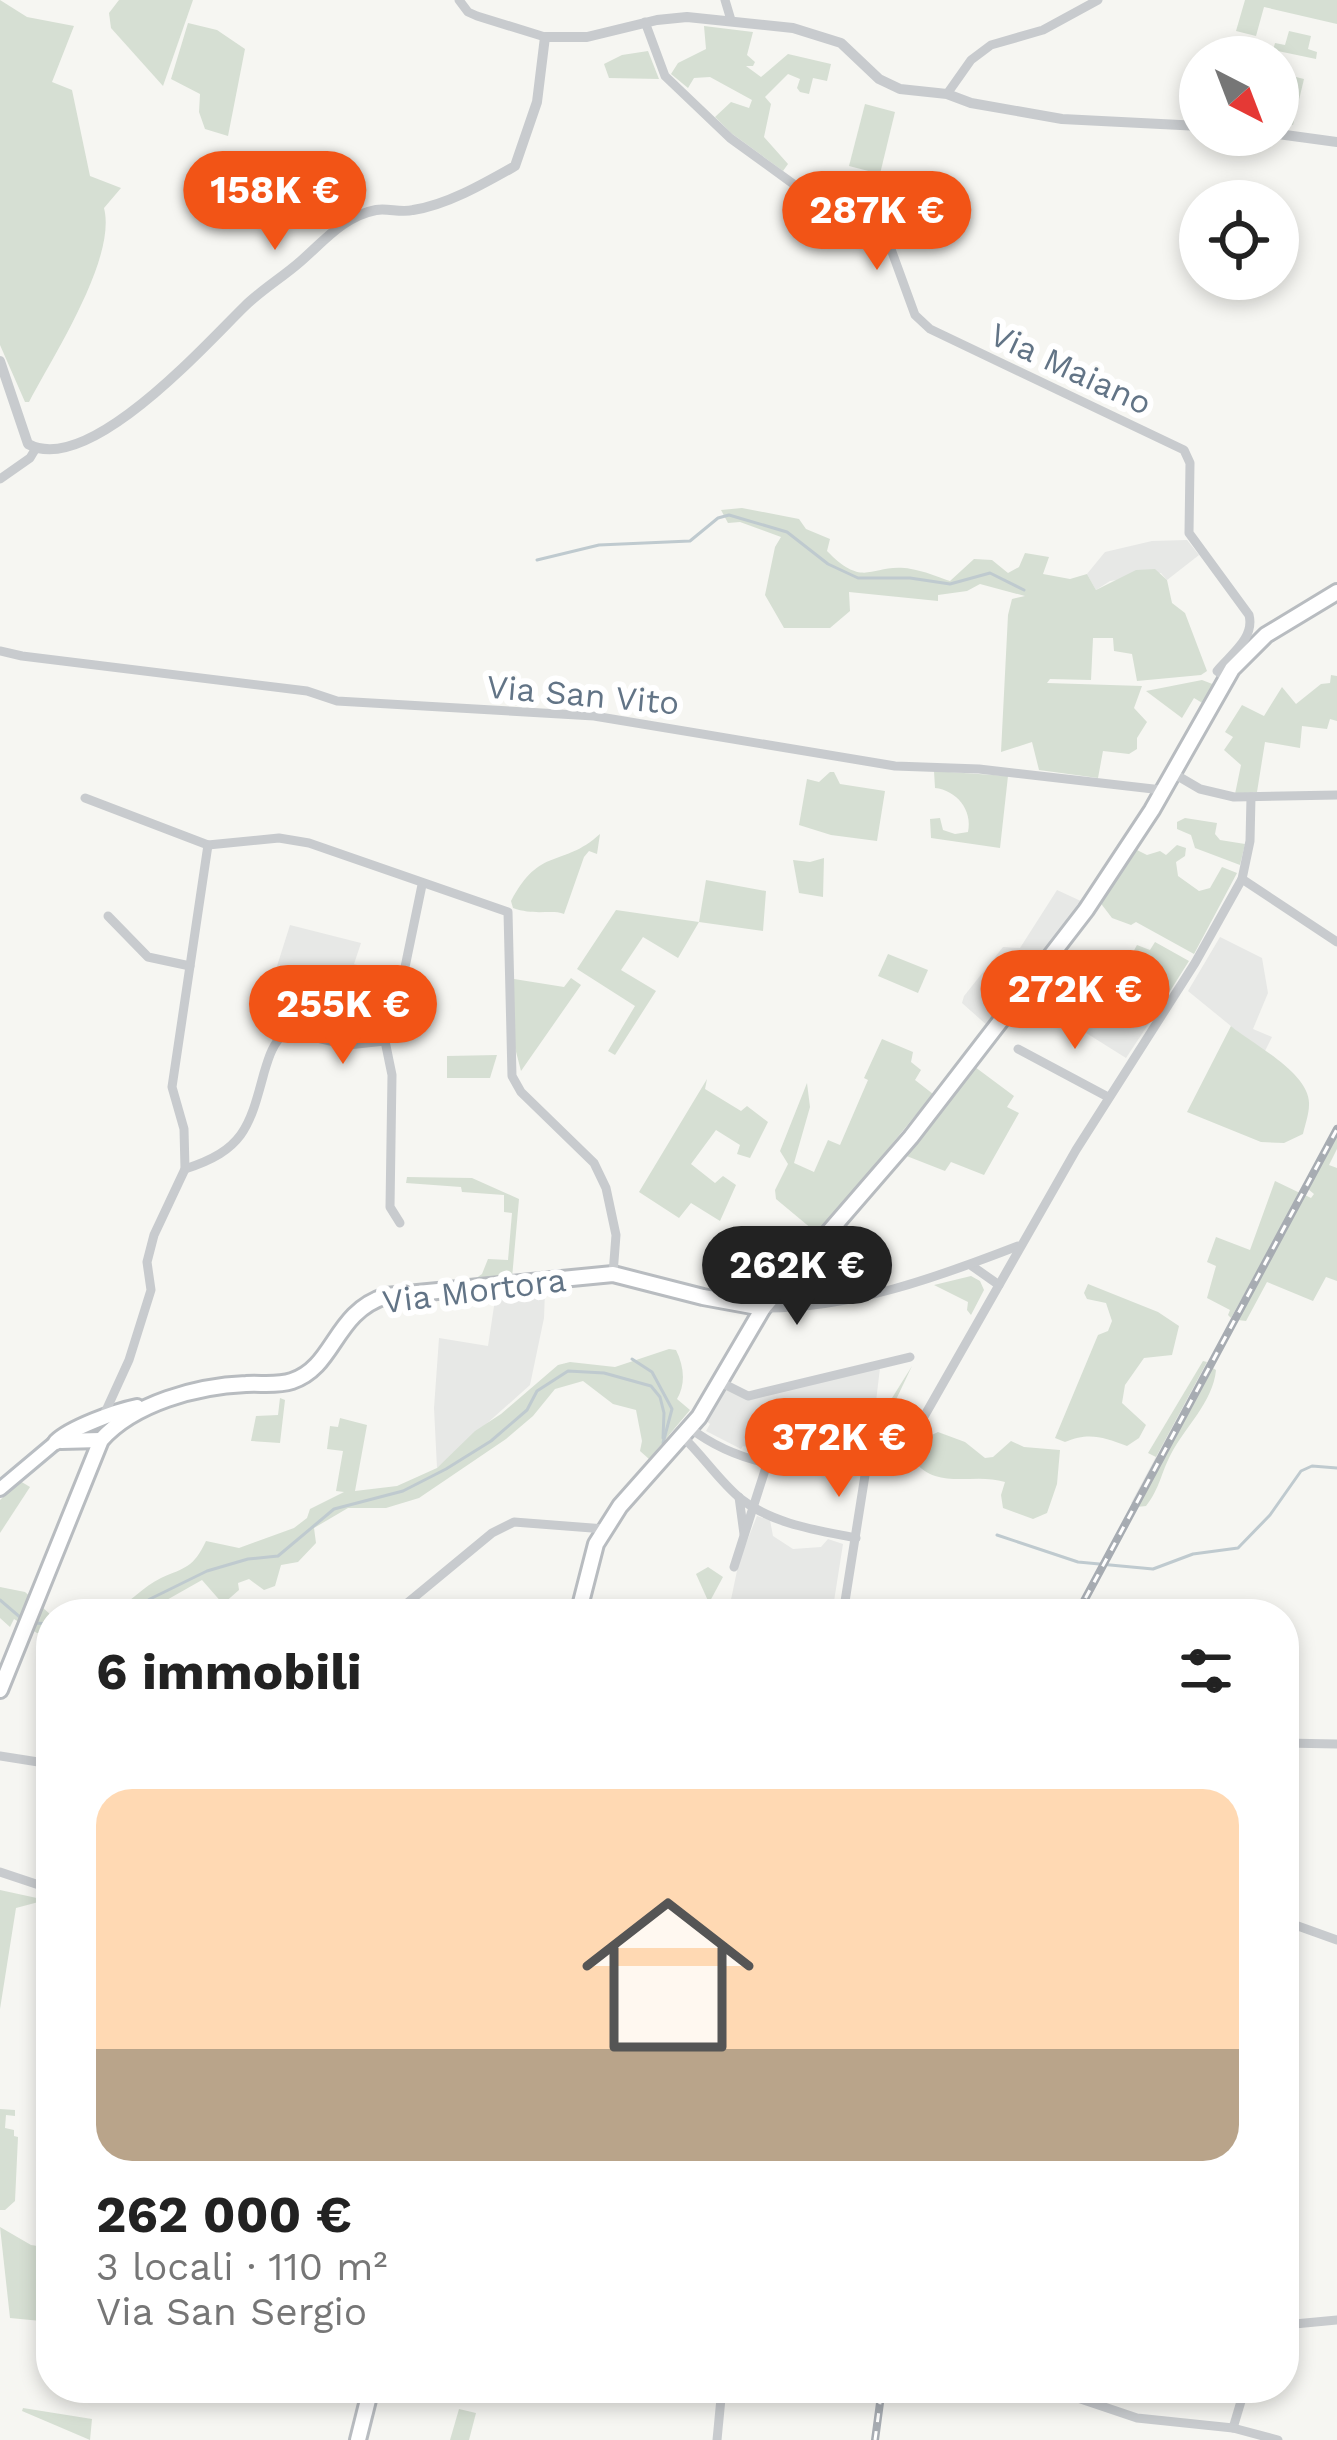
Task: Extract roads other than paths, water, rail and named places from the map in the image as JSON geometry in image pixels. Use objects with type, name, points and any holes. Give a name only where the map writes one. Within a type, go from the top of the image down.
[{"type":"main road","points":[[582,1599],[604,1529],[686,1433],[763,1308],[911,1137],[1057,949],[1132,841],[1226,678],[1266,635],[1337,592]]},
{"type":"main road","name":"Via Mortora","points":[[148,1407],[220,1387],[295,1380],[314,1367],[356,1311],[386,1296],[614,1274],[763,1308]]},
{"type":"main road","points":[[101,1427],[148,1407]]},
{"type":"main road","points":[[0,1489],[66,1432],[101,1427],[148,1407]]},
{"type":"main road","points":[[38,1599],[93,1463],[101,1427]]},
{"type":"main road","points":[[0,1690],[36,1604]]},
{"type":"main road","points":[[359,2435],[366,2403]]},
{"type":"street","points":[[459,0],[477,16],[545,37],[587,37],[646,22],[701,17],[822,34],[848,47],[890,86],[1062,119],[1179,125]]},
{"type":"street","points":[[725,0],[731,20]]},
{"type":"street","points":[[947,94],[971,60],[991,45],[1043,30],[1098,0]]},
{"type":"street","name":"Via Maiano","points":[[646,22],[665,76],[730,138],[798,188],[880,219],[915,315],[929,328],[1184,450],[1190,463],[1189,533],[1249,614],[1251,624],[1249,633],[1217,671],[1226,678]]},
{"type":"street","points":[[0,361],[25,439],[36,448],[76,446],[102,431],[154,393],[333,230],[376,210],[414,210],[439,202],[515,166],[537,102],[545,37]]},
{"type":"street","points":[[1299,137],[1337,142]]},
{"type":"street","points":[[0,479],[30,458],[36,448]]},
{"type":"street","name":"Via San Vito","points":[[0,650],[307,691],[337,701],[594,716],[896,766],[1162,790]]},
{"type":"street","points":[[1171,772],[1200,789],[1251,797],[1337,795]]},
{"type":"street","points":[[686,1433],[715,1455],[785,1469],[892,1466],[909,1447],[1021,1245],[1242,879],[1250,841],[1251,797]]},
{"type":"street","points":[[85,798],[208,845],[279,838],[325,848],[508,912],[512,1076],[520,1092],[594,1163],[606,1188],[616,1235],[614,1274]]},
{"type":"street","points":[[101,1427],[151,1289],[147,1262],[154,1235],[185,1168],[184,1129],[172,1087],[208,845]]},
{"type":"street","points":[[1242,879],[1337,942]]},
{"type":"street","points":[[400,1223],[390,1207],[392,1075],[386,1041],[422,885]]},
{"type":"street","points":[[108,916],[148,957],[190,966]]},
{"type":"street","points":[[185,1168],[218,1158],[244,1135],[273,1046],[286,1031],[348,1045],[386,1041]]},
{"type":"street","points":[[1018,1049],[1108,1097]]},
{"type":"street","points":[[763,1308],[827,1301],[972,1267],[1021,1245]]},
{"type":"street","points":[[800,1266],[827,1301]]},
{"type":"street","points":[[972,1267],[999,1286]]},
{"type":"street","points":[[720,1382],[748,1396],[910,1357]]},
{"type":"street","points":[[686,1433],[715,1455],[739,1497],[745,1534]]},
{"type":"street","points":[[734,1567],[766,1464]]},
{"type":"street","points":[[846,1599],[866,1469]]},
{"type":"street","points":[[739,1497],[812,1530],[856,1538]]},
{"type":"street","points":[[412,1599],[498,1529],[514,1522],[604,1529]]},
{"type":"street","points":[[1299,1743],[1337,1744]]},
{"type":"street","points":[[0,1756],[36,1762]]},
{"type":"street","points":[[0,1872],[36,1884]]},
{"type":"street","points":[[1299,1926],[1337,1940]]},
{"type":"street","points":[[1299,2324],[1337,2320]]},
{"type":"street","points":[[716,2440],[720,2403]]},
{"type":"street","points":[[1099,2403],[1137,2418],[1233,2428],[1278,2440]]},
{"type":"street","points":[[1233,2428],[1240,2403]]},
{"type":"waterway","points":[[537,560],[599,545],[690,541],[718,518],[729,515],[787,532],[828,564],[858,578],[950,584],[990,573],[1024,590]]},
{"type":"waterway","points":[[632,1359],[652,1372],[672,1409],[663,1443]]},
{"type":"waterway","points":[[150,1599],[207,1571],[278,1556],[334,1509],[403,1491],[446,1469],[491,1441],[527,1410],[537,1391],[568,1371],[604,1373],[651,1386],[664,1413],[663,1438]]},
{"type":"waterway","points":[[997,1535],[1078,1562],[1153,1569],[1193,1554],[1238,1548],[1270,1515],[1301,1471],[1312,1466],[1337,1468]]},
{"type":"waterway","points":[[0,1600],[21,1618]]},
{"type":"railway","points":[[1085,1599],[1337,1129]]},
{"type":"railway","points":[[875,2440],[880,2403]]}]
